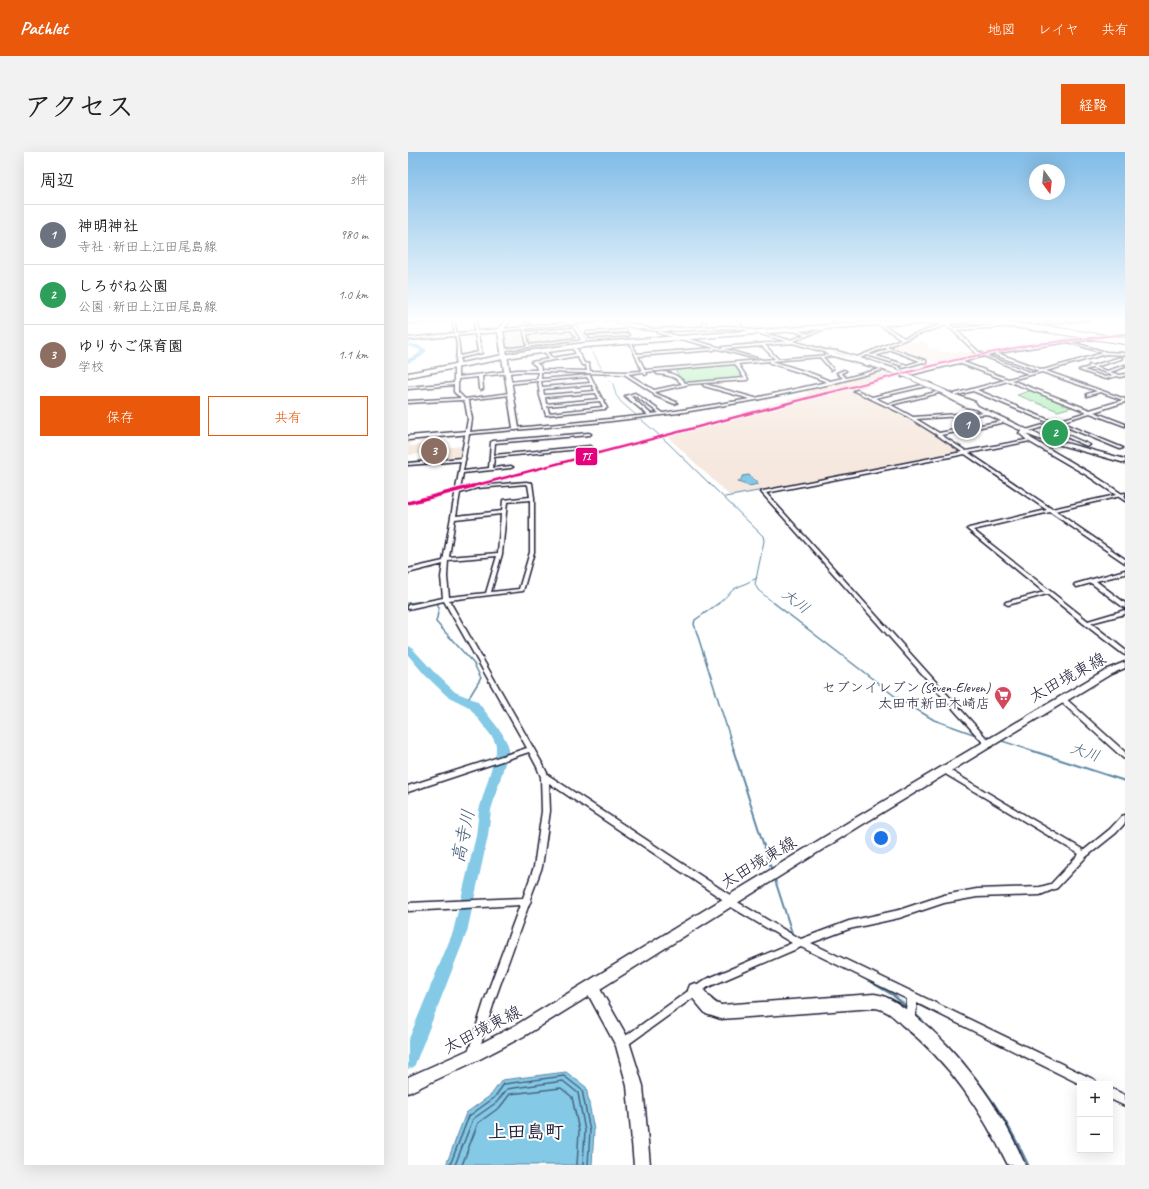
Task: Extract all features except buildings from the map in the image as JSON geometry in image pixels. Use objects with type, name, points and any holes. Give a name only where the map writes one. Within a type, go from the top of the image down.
[{"type":"highway","points":[[408,375],[451,367]]},
{"type":"street","points":[[458,367],[456,392],[469,407],[470,419],[446,560],[444,577],[446,599],[545,777],[790,938],[1085,1081]]},
{"type":"street","points":[[505,367],[516,428]]},
{"type":"street","points":[[509,383],[539,380],[589,376],[605,408],[547,414],[539,380],[538,367]]},
{"type":"street","points":[[588,367],[589,373]]},
{"type":"street","points":[[641,367],[644,374],[664,373],[679,377],[684,384]]},
{"type":"street","points":[[408,388],[457,381],[480,375],[517,371],[625,373],[693,367]]},
{"type":"street","points":[[653,391],[684,384],[746,379],[738,367]]},
{"type":"street","points":[[788,367],[801,371],[831,384]]},
{"type":"street","points":[[879,367],[891,371],[901,367]]},
{"type":"street","points":[[883,367],[906,375],[968,406],[976,406]]},
{"type":"street","points":[[888,367],[894,369]]},
{"type":"street","points":[[934,367],[903,376],[976,406]]},
{"type":"street","points":[[974,367],[1125,425]]},
{"type":"street","points":[[1014,367],[1032,374]]},
{"type":"street","points":[[1034,367],[1125,400]]},
{"type":"street","points":[[955,395],[1057,367]]},
{"type":"street","points":[[1090,367],[1081,370],[1105,378],[1125,375]]},
{"type":"street","points":[[1092,367],[1117,375]]},
{"type":"street","points":[[1106,372],[1121,367]]},
{"type":"street","points":[[408,438],[651,416],[756,399],[831,384],[885,369]]},
{"type":"street","points":[[844,371],[839,373],[846,380]]},
{"type":"street","points":[[625,373],[653,391],[656,395],[675,403]]},
{"type":"street","points":[[908,374],[955,395],[1042,438],[1125,461]]},
{"type":"street","points":[[480,375],[481,389]]},
{"type":"street","points":[[1055,380],[1075,376]]},
{"type":"street","points":[[700,383],[756,399]]},
{"type":"street","points":[[541,388],[593,384]]},
{"type":"street","points":[[872,398],[930,384]]},
{"type":"street","points":[[974,390],[1121,448]]},
{"type":"street","points":[[856,391],[888,405],[938,434],[1125,561]]},
{"type":"street","points":[[1088,394],[1100,391]]},
{"type":"street","points":[[542,396],[597,392]]},
{"type":"street","points":[[888,405],[942,392]]},
{"type":"street","points":[[408,402],[463,399],[510,394]]},
{"type":"street","points":[[651,416],[627,396],[635,394],[662,414]]},
{"type":"street","points":[[545,405],[602,400]]},
{"type":"street","points":[[1123,496],[1090,474],[1030,440],[1022,433],[1125,400]]},
{"type":"street","points":[[586,410],[588,422]]},
{"type":"street","points":[[912,418],[989,413]]},
{"type":"street","points":[[938,434],[1006,421]]},
{"type":"street","points":[[1044,426],[1088,445]]},
{"type":"street","points":[[491,469],[493,442],[589,434]]},
{"type":"street","points":[[991,742],[763,492],[1030,440]]},
{"type":"street","points":[[1078,448],[1101,440]]},
{"type":"street","points":[[492,456],[590,447]]},
{"type":"street","points":[[408,464],[464,459]]},
{"type":"street","points":[[461,472],[510,467]]},
{"type":"street","points":[[408,606],[446,599],[521,590],[532,552],[532,498],[530,484],[526,483],[477,487],[458,492]]},
{"type":"street","points":[[1123,496],[969,529],[1125,654]]},
{"type":"street","points":[[488,594],[500,554],[505,501],[532,498]]},
{"type":"street","points":[[453,518],[504,512]]},
{"type":"street","points":[[408,571],[446,560],[500,554]]},
{"type":"street","points":[[1077,585],[1125,572]]},
{"type":"street","points":[[1092,581],[1125,606]]},
{"type":"street","points":[[1008,603],[1049,592]]},
{"type":"street","points":[[1086,623],[1125,612]]},
{"type":"street","name":"太田境東線","points":[[408,1085],[471,1056],[521,1030],[730,900],[944,770],[1108,672],[1125,665]]},
{"type":"street","points":[[1062,699],[1125,756]]},
{"type":"street","points":[[408,789],[530,750]]},
{"type":"street","points":[[944,770],[1079,851]]},
{"type":"street","points":[[471,1056],[538,867],[546,811],[545,777]]},
{"type":"street","points":[[622,1043],[705,984],[849,925],[899,914],[944,899],[977,893],[1030,892],[1048,888],[1058,882],[1083,856],[1114,831],[1125,818]]},
{"type":"street","points":[[408,907],[527,901]]},
{"type":"street","points":[[591,986],[622,1043],[635,1086],[642,1165]]},
{"type":"street","points":[[695,990],[715,1012],[874,1001],[884,1003],[910,1020],[944,1053],[976,1094],[1000,1132],[1018,1165]]},
{"type":"street","points":[[910,1020],[912,996]]},
{"type":"street","points":[[1113,1095],[1125,1101]]},
{"type":"shaded area","points":[[915,367],[929,367],[910,372],[854,391],[903,413],[962,451],[962,453],[730,496],[667,436],[678,433],[675,431],[809,394],[804,390],[881,371],[893,373]]},
{"type":"shaded area","points":[[412,438],[410,446],[430,444],[429,449],[462,446],[460,458],[426,461],[428,453],[408,455],[408,439]]},
{"type":"green space","points":[[737,367],[744,379],[684,383],[674,369]]},
{"type":"green space","points":[[1032,390],[1075,406],[1058,411],[1017,395]]},
{"type":"water","points":[[749,475],[758,484],[749,486],[738,482],[742,476]]},
{"type":"water","points":[[566,1072],[586,1087],[594,1130],[592,1165],[446,1165],[466,1113],[491,1095],[502,1080]]},
{"type":"waterway","name":"大川","points":[[601,367],[606,377],[613,384],[616,395],[621,402],[667,442],[763,536],[764,541],[756,578]]},
{"type":"waterway","points":[[725,497],[825,479]]},
{"type":"waterway","points":[[718,604],[734,589],[756,578]]},
{"type":"waterway","name":"大川","points":[[756,578],[755,584],[758,590],[775,604]]},
{"type":"waterway","points":[[411,603],[408,603],[436,599],[438,604]]},
{"type":"waterway","points":[[437,603],[439,608],[436,622],[474,664],[481,678],[467,701]]},
{"type":"waterway","points":[[719,603],[695,620],[694,624],[734,750]]},
{"type":"waterway","name":"大川","points":[[774,603],[896,697],[934,720],[976,735]]},
{"type":"waterway","name":"高寺川","points":[[408,649],[429,673],[451,694],[473,704],[498,736],[502,745],[502,753],[485,810],[482,836],[460,932],[408,1061]]},
{"type":"waterway","name":"大川","points":[[984,736],[992,738]]},
{"type":"waterway","name":"大川","points":[[999,740],[1030,750]]},
{"type":"waterway","points":[[733,749],[771,868]]},
{"type":"waterway","name":"大川","points":[[1027,749],[1125,781]]},
{"type":"waterway","points":[[775,880],[792,933]]},
{"type":"waterway","points":[[859,975],[893,995],[908,1008]]},
{"type":"waterway","points":[[915,1014],[945,1044]]},
{"type":"waterway","points":[[951,1049],[974,1076],[994,1104],[1012,1133],[1028,1165]]},
{"type":"transit line","name":"TI","points":[[408,503],[927,367]]},
{"type":"place","name":"神明神社","points":[[967,425]]},
{"type":"place","name":"しろがね公園","points":[[1055,433]]},
{"type":"place","name":"ゆりかご保育園","points":[[434,451]]},
{"type":"place","name":"セブンイレブン(Seven-Eleven) 太田市新田木崎店","points":[[1003,710]]},
{"type":"district","name":"上田島町","points":[[526,1131]]}]
